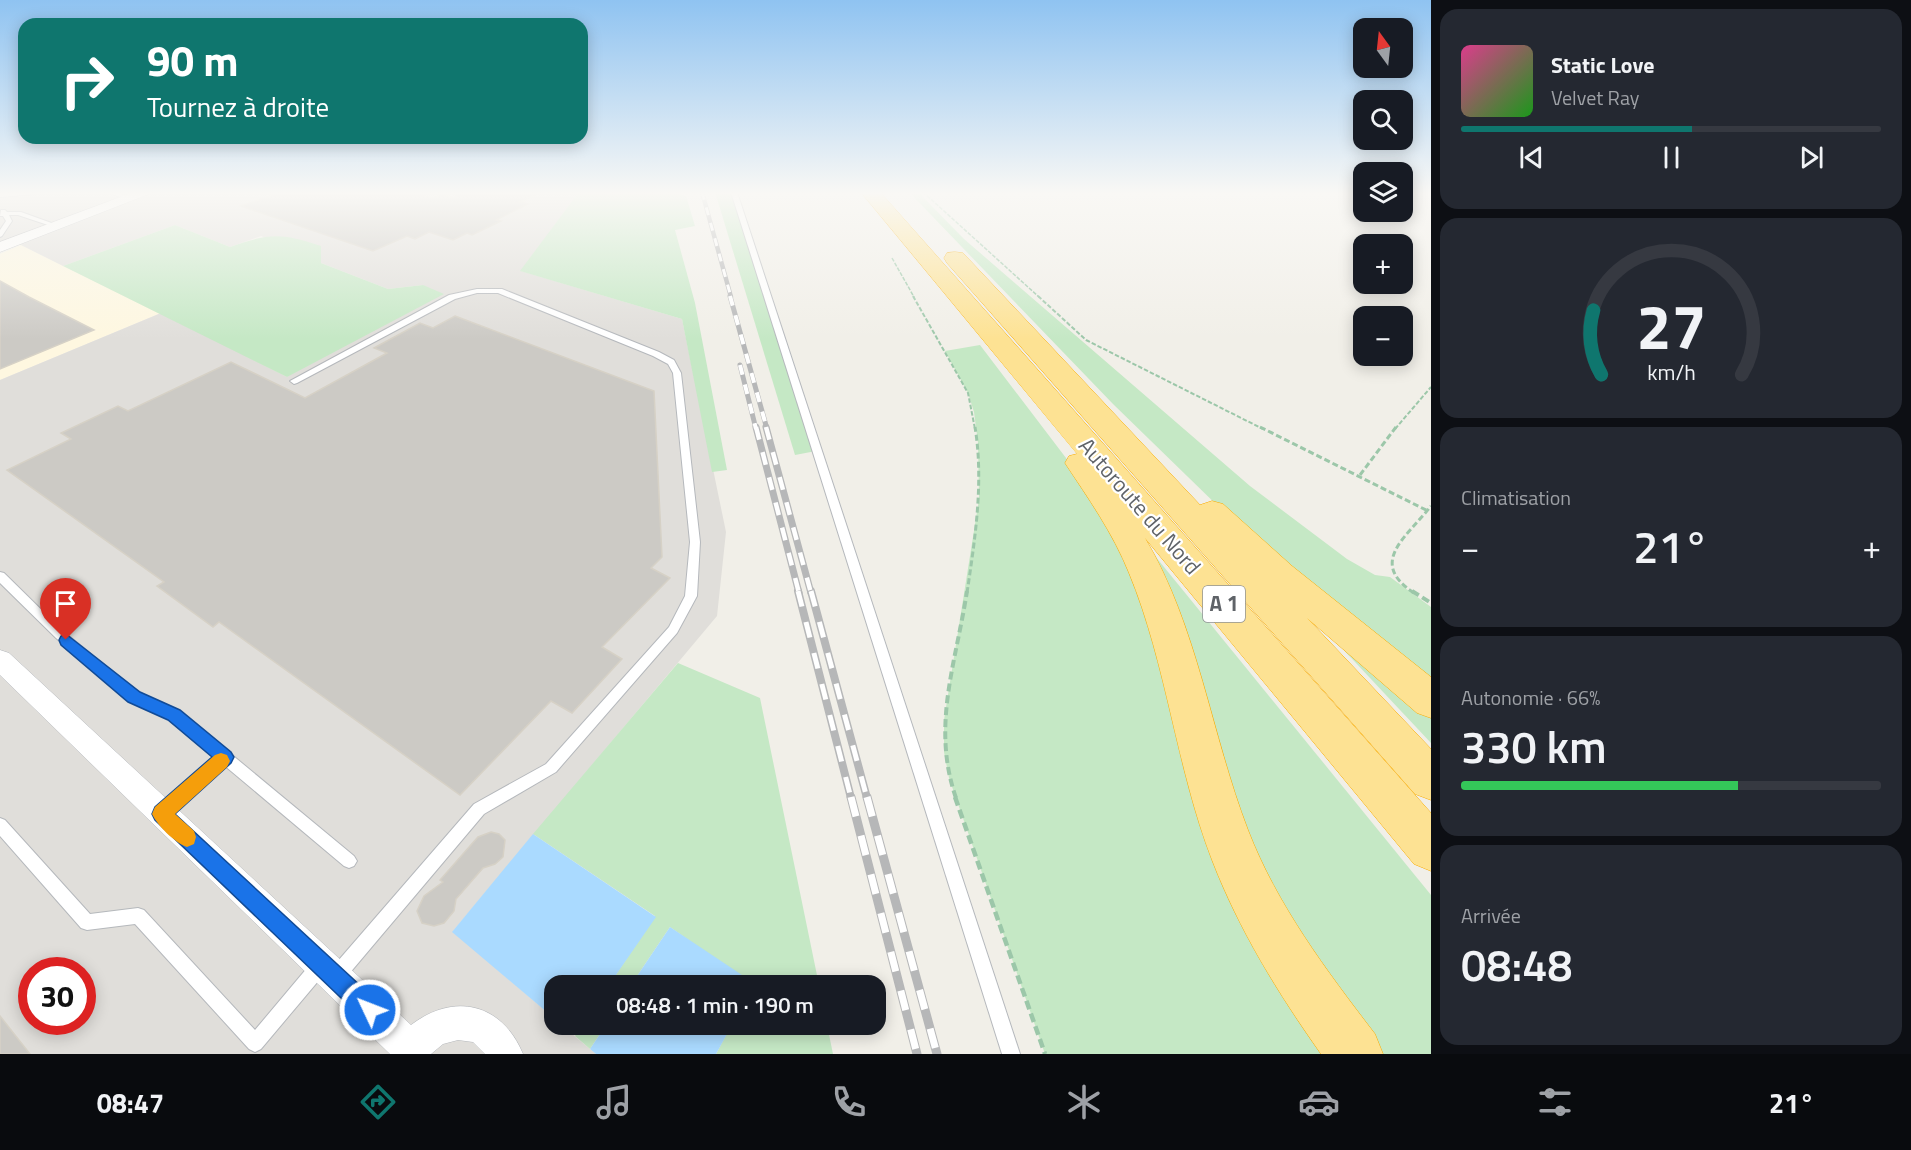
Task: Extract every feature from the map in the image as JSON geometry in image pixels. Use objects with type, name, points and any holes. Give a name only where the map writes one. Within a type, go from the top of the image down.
[{"type":"highway","name":"Autoroute du Nord","points":[[912,241],[1431,848]]},
{"type":"highway","name":"Autoroute du Nord","points":[[940,241],[1431,780]]},
{"type":"highway","points":[[1015,362],[1030,397],[1076,457],[1122,526],[1137,555],[1156,599],[1213,798],[1237,862],[1284,952],[1354,1054]]},
{"type":"highway","points":[[1063,376],[1106,405],[1258,556],[1431,701]]},
{"type":"street","points":[[0,660],[328,971],[410,1052],[426,1035],[442,1026],[459,1022],[475,1024],[489,1030],[500,1042],[505,1054]]},
{"type":"lane","points":[[750,241],[1011,1054]]},
{"type":"lane","points":[[0,825],[87,922],[138,916],[255,1043],[328,971],[478,809],[550,768],[673,630],[691,596],[695,542],[676,373],[671,362],[635,345],[499,291],[477,291],[452,297],[294,381]]},
{"type":"lane","points":[[1,578],[60,635],[134,697],[174,715],[349,861]]},
{"type":"lane","points":[[162,814],[225,757]]},
{"type":"path","points":[[977,241],[1086,340],[1428,511]]},
{"type":"path","points":[[891,258],[968,393],[974,412],[978,443],[979,499],[944,720],[944,752],[949,778],[1045,1054]]},
{"type":"path","points":[[1360,475],[1405,415],[1431,387]]},
{"type":"path","points":[[1431,506],[1393,552],[1389,569],[1394,578],[1431,603]]},
{"type":"shaded area","points":[[1,241],[131,241],[63,266],[21,245]]},
{"type":"shaded area","points":[[215,241],[246,241],[230,247]]},
{"type":"shaded area","points":[[273,241],[543,241],[521,271],[682,319],[726,532],[717,616],[453,931],[544,1010],[544,1035],[573,1035],[596,1054],[0,1054],[0,380],[161,313],[287,377],[423,285],[388,289]]},
{"type":"shaded area","points":[[21,245],[161,313],[0,380],[0,254]]},
{"type":"green space","points":[[131,241],[215,241],[230,247],[248,241],[303,241],[321,246],[321,263],[388,289],[423,285],[444,294],[287,377],[63,266]]},
{"type":"green space","points":[[542,241],[678,241],[695,303],[727,470],[712,472],[682,319],[520,271]]},
{"type":"green space","points":[[730,241],[750,241],[816,451],[795,455]]},
{"type":"green space","points":[[956,241],[967,241],[1250,486],[1347,559],[1375,575],[1390,577],[1431,607],[1431,690],[1224,512],[1113,404]]},
{"type":"green space","points":[[980,345],[1101,504],[1327,1054],[1045,1054],[949,778],[944,752],[944,720],[979,499],[978,443],[974,412],[968,393],[945,351]]},
{"type":"green space","points":[[1151,551],[1431,895],[1431,1054],[1374,1054],[1270,895]]},
{"type":"green space","points":[[1324,629],[1431,710],[1431,743]]},
{"type":"green space","points":[[678,663],[760,698],[817,975],[739,975],[670,927],[638,975],[616,975],[655,916],[533,834]]},
{"type":"green space","points":[[576,1035],[599,1035],[590,1049]]},
{"type":"green space","points":[[726,1035],[829,1035],[833,1054],[716,1054]]},
{"type":"water","points":[[533,834],[656,917],[616,975],[544,975],[544,1010],[452,932]]},
{"type":"water","points":[[670,927],[742,975],[638,975]]},
{"type":"water","points":[[599,1035],[726,1035],[716,1054],[596,1054],[590,1049]]},
{"type":"building","points":[[344,241],[395,241],[373,251]]},
{"type":"building","points":[[0,281],[29,297],[94,330],[0,369]]},
{"type":"building","points":[[455,316],[654,391],[662,557],[651,568],[670,578],[602,647],[622,659],[572,713],[551,701],[460,795],[219,622],[213,627],[157,586],[164,582],[7,470],[71,439],[61,433],[118,406],[128,411],[231,362],[305,398],[387,353],[374,348],[420,323],[433,328]]},
{"type":"building","points":[[491,832],[499,834],[505,840],[503,857],[495,864],[483,868],[456,899],[454,911],[444,923],[434,926],[422,923],[417,911],[424,896],[443,882],[440,880],[478,837]]},
{"type":"building","points":[[0,1016],[30,1054],[0,1054]]},
{"type":"railway","points":[[716,241],[731,297]]},
{"type":"railway","points":[[730,296],[767,429]]},
{"type":"railway","points":[[740,365],[756,429]]},
{"type":"railway","points":[[756,427],[799,593]]},
{"type":"railway","points":[[766,427],[811,593]]},
{"type":"railway","points":[[798,591],[851,798]]},
{"type":"railway","points":[[811,591],[867,798]]},
{"type":"railway","points":[[851,797],[917,1054]]},
{"type":"railway","points":[[867,797],[937,1054]]},
{"type":"slow traffic","points":[[187,837],[162,814],[221,761]]},
{"type":"route","points":[[66,640],[134,697],[174,715],[225,757],[162,814],[370,1010]]}]
